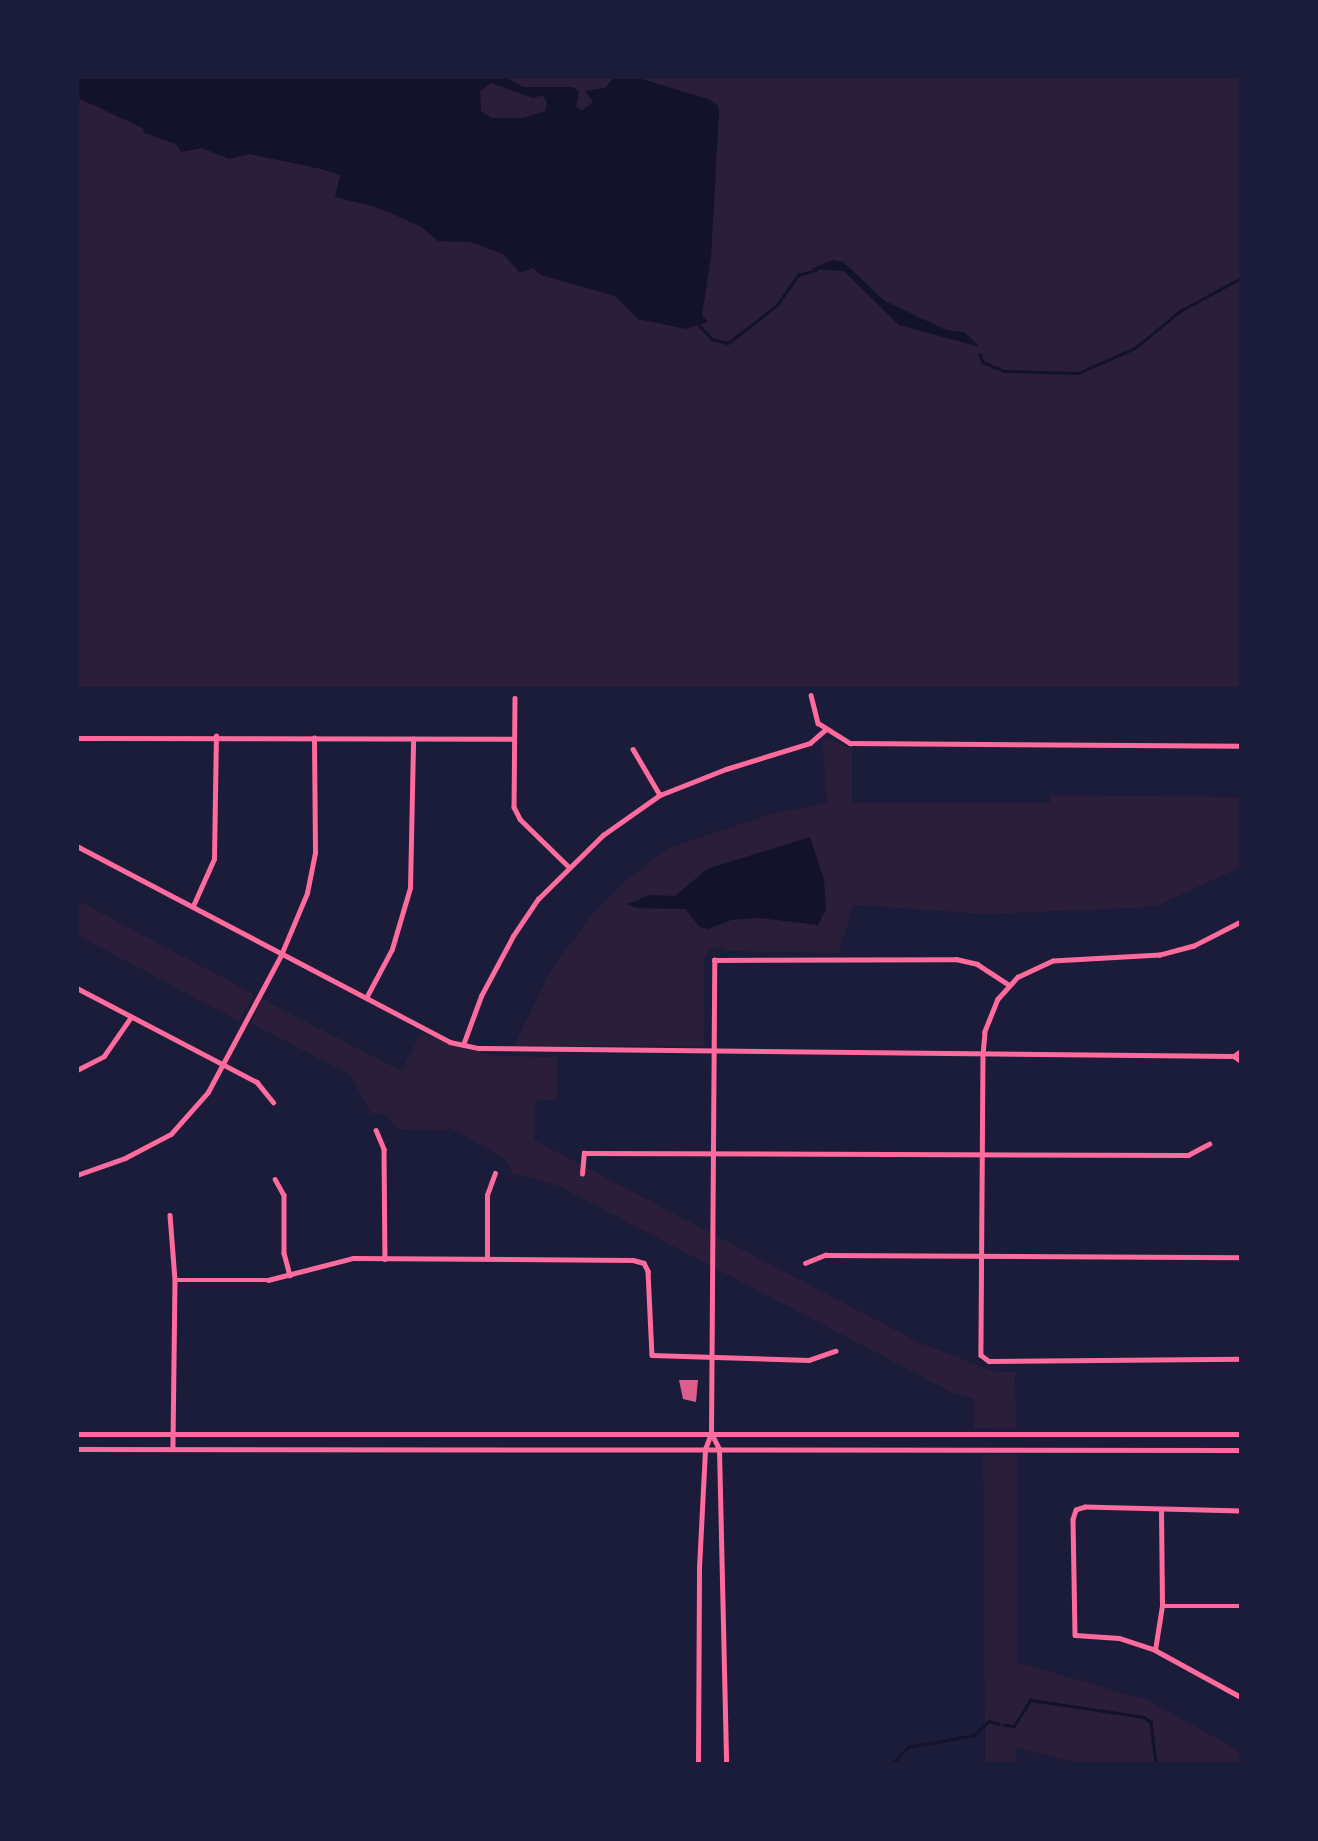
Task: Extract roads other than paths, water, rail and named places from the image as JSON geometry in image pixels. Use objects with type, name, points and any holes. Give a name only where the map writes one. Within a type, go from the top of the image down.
[{"type":"main road","points":[[446,1433],[446,1449]]},
{"type":"main road","points":[[597,1449],[598,1433]]},
{"type":"main road","points":[[698,1764],[699,1568],[705,1449],[711,1433]]},
{"type":"main road","points":[[711,1433],[719,1449],[726,1764]]},
{"type":"main road","points":[[77,1434],[1241,1434]]},
{"type":"main road","points":[[77,1449],[1241,1450]]},
{"type":"street","points":[[811,695],[811,712],[825,730],[849,743],[1241,746]]},
{"type":"street","points":[[515,698],[514,807],[520,819],[569,867]]},
{"type":"street","points":[[463,1045],[481,996],[513,936],[538,899],[603,835],[660,795],[726,769],[810,743],[825,730]]},
{"type":"street","points":[[77,738],[216,736],[514,739]]},
{"type":"street","points":[[193,906],[214,859],[216,736]]},
{"type":"street","points":[[77,1175],[125,1158],[171,1134],[208,1092],[281,955],[307,893],[315,853],[314,738]]},
{"type":"street","points":[[366,998],[391,949],[410,888],[413,738]]},
{"type":"street","points":[[634,749],[660,795]]},
{"type":"street","points":[[77,846],[281,955],[463,1045],[514,1051],[1234,1056],[1241,1060]]},
{"type":"street","points":[[1241,922],[1194,946],[1160,955],[1054,961],[1008,984],[990,1015],[983,1054],[981,1355],[989,1361],[1241,1359]]},
{"type":"street","points":[[711,1433],[711,1052],[714,960],[956,959],[977,964],[1008,984]]},
{"type":"street","points":[[77,988],[257,1082],[273,1102]]},
{"type":"street","points":[[77,1070],[104,1056],[131,1017]]},
{"type":"street","points":[[1234,1056],[1241,1051]]},
{"type":"street","points":[[376,1130],[384,1149],[385,1259]]},
{"type":"street","points":[[582,1174],[584,1153],[1188,1155],[1209,1144]]},
{"type":"street","points":[[487,1259],[487,1195],[495,1173]]},
{"type":"street","points":[[275,1179],[284,1195],[284,1253],[290,1275]]},
{"type":"street","points":[[170,1215],[175,1280],[173,1449]]},
{"type":"street","points":[[805,1263],[825,1255],[1241,1257]]},
{"type":"street","points":[[175,1280],[268,1280],[334,1261],[385,1259],[644,1262],[652,1355],[713,1360],[809,1360],[835,1351]]},
{"type":"street","points":[[1241,1511],[1076,1510],[1075,1635],[1119,1638],[1155,1650],[1241,1697]]},
{"type":"street","points":[[1155,1650],[1162,1606],[1161,1512]]},
{"type":"street","points":[[1162,1606],[1241,1606]]},
{"type":"waterway","points":[[700,326],[712,339],[728,343],[777,305],[798,275],[816,270]]},
{"type":"waterway","points":[[980,354],[983,362],[1004,371],[1079,373],[1135,348],[1180,311],[1241,278]]},
{"type":"waterway","points":[[1004,1725],[1014,1726],[1030,1700],[1144,1717],[1151,1722],[1156,1764]]},
{"type":"waterway","points":[[892,1764],[908,1747],[974,1735],[989,1721],[999,1724]]},
{"type":"waterway","points":[[1182,1764],[1199,1764]]}]
